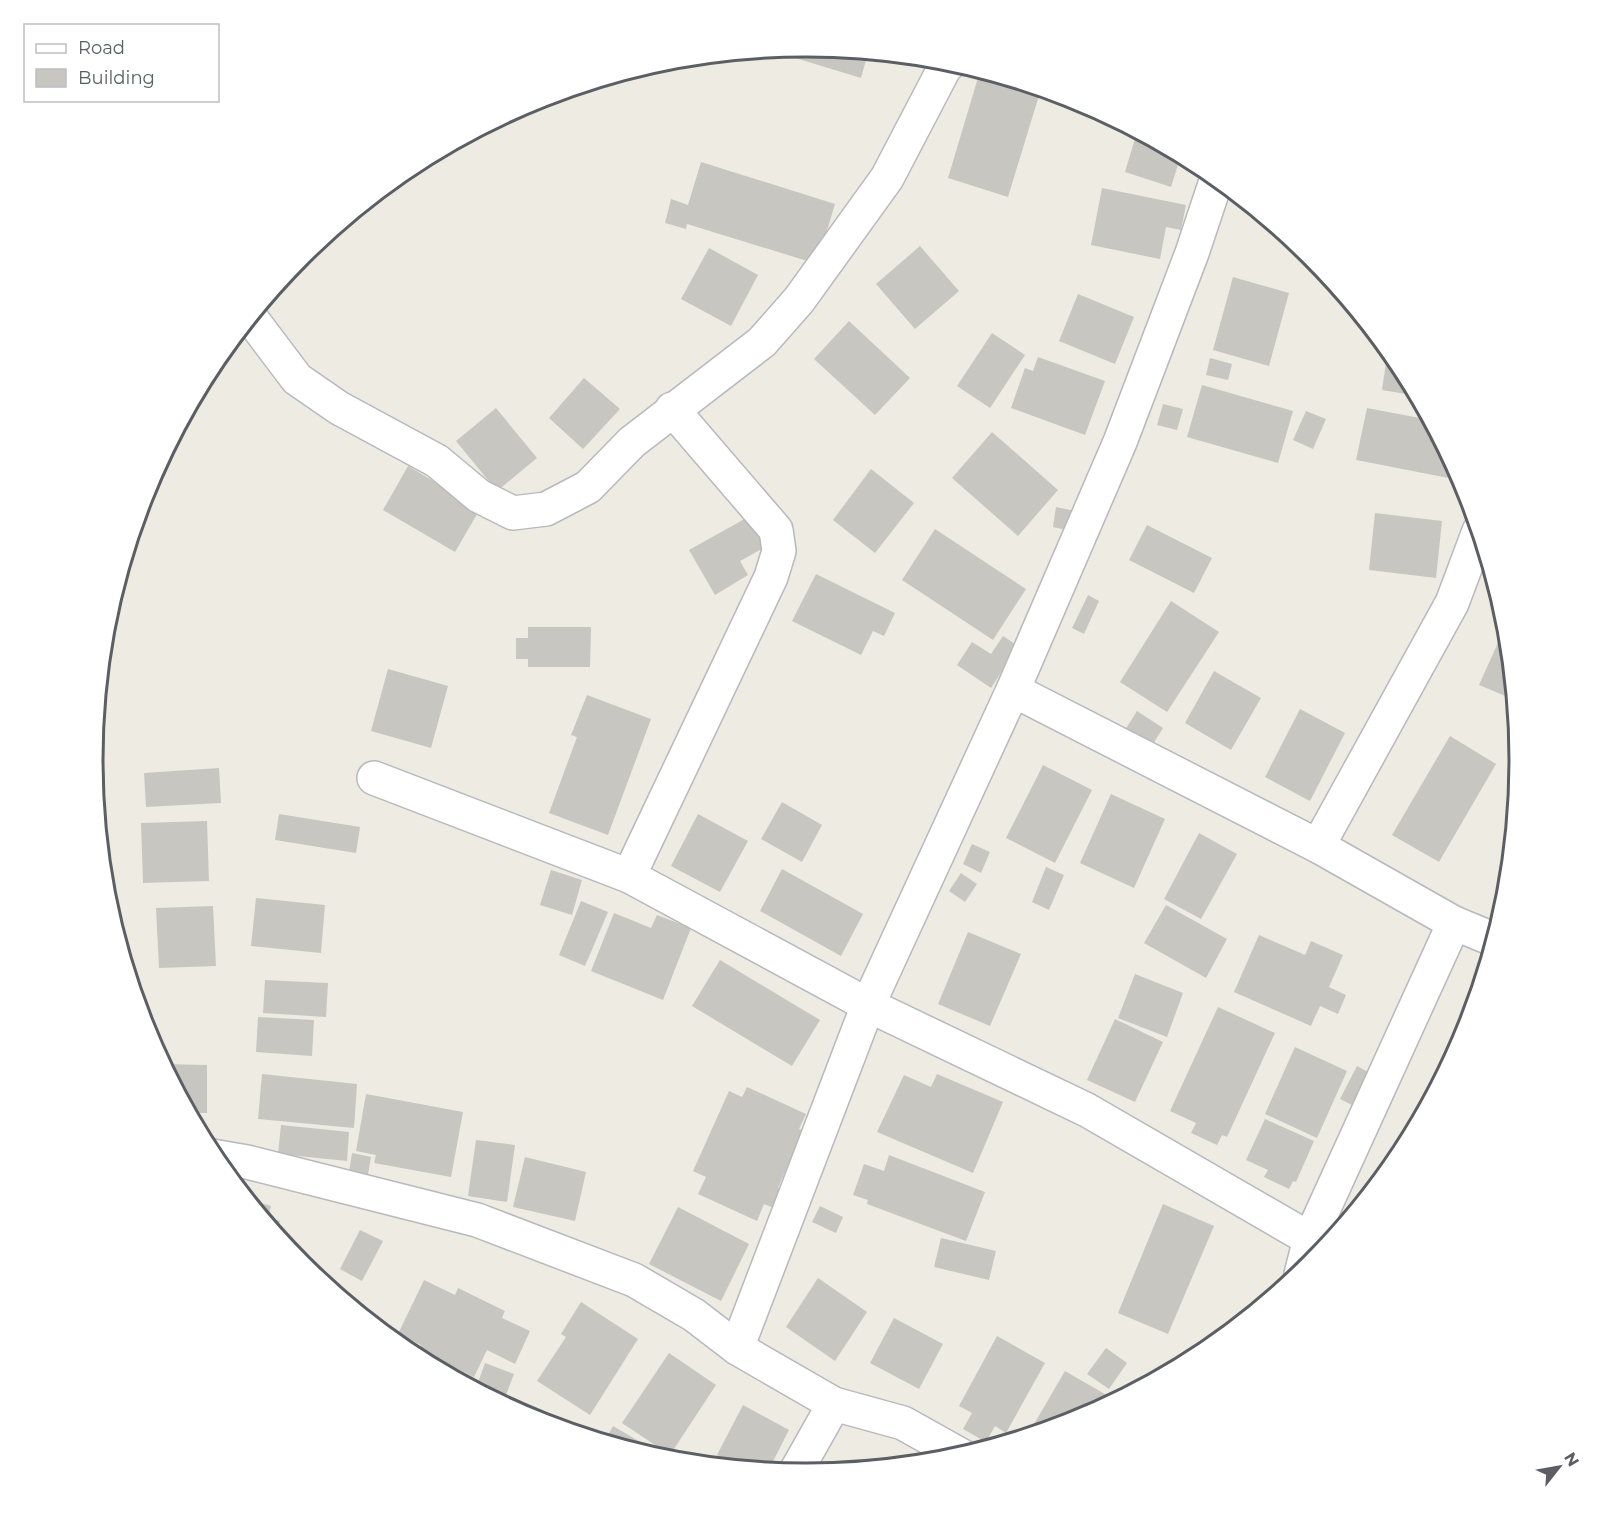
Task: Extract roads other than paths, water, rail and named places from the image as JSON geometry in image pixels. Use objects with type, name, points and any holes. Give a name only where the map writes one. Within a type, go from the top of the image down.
[{"type":"street","points":[[255,324],[297,379],[339,408],[437,461],[479,496],[513,513],[546,509],[588,488],[632,442],[762,342],[799,300],[887,178],[943,71]]},
{"type":"street","points":[[737,1348],[868,1005],[1013,690],[1120,442],[1192,253],[1213,187]]},
{"type":"street","points":[[629,876],[771,577],[778,550],[776,530],[672,409]]},
{"type":"street","points":[[1318,846],[1452,603],[1475,541]]},
{"type":"street","points":[[1013,690],[1318,846],[1454,923],[1487,937]]},
{"type":"street","points":[[374,778],[629,876],[868,1005],[1087,1110],[1318,1243]]},
{"type":"street","points":[[1320,1240],[1454,923]]},
{"type":"street","points":[[227,1159],[477,1220],[634,1280],[694,1315],[737,1348],[834,1404],[903,1423],[949,1449]]},
{"type":"street","points":[[800,1464],[834,1404]]}]
